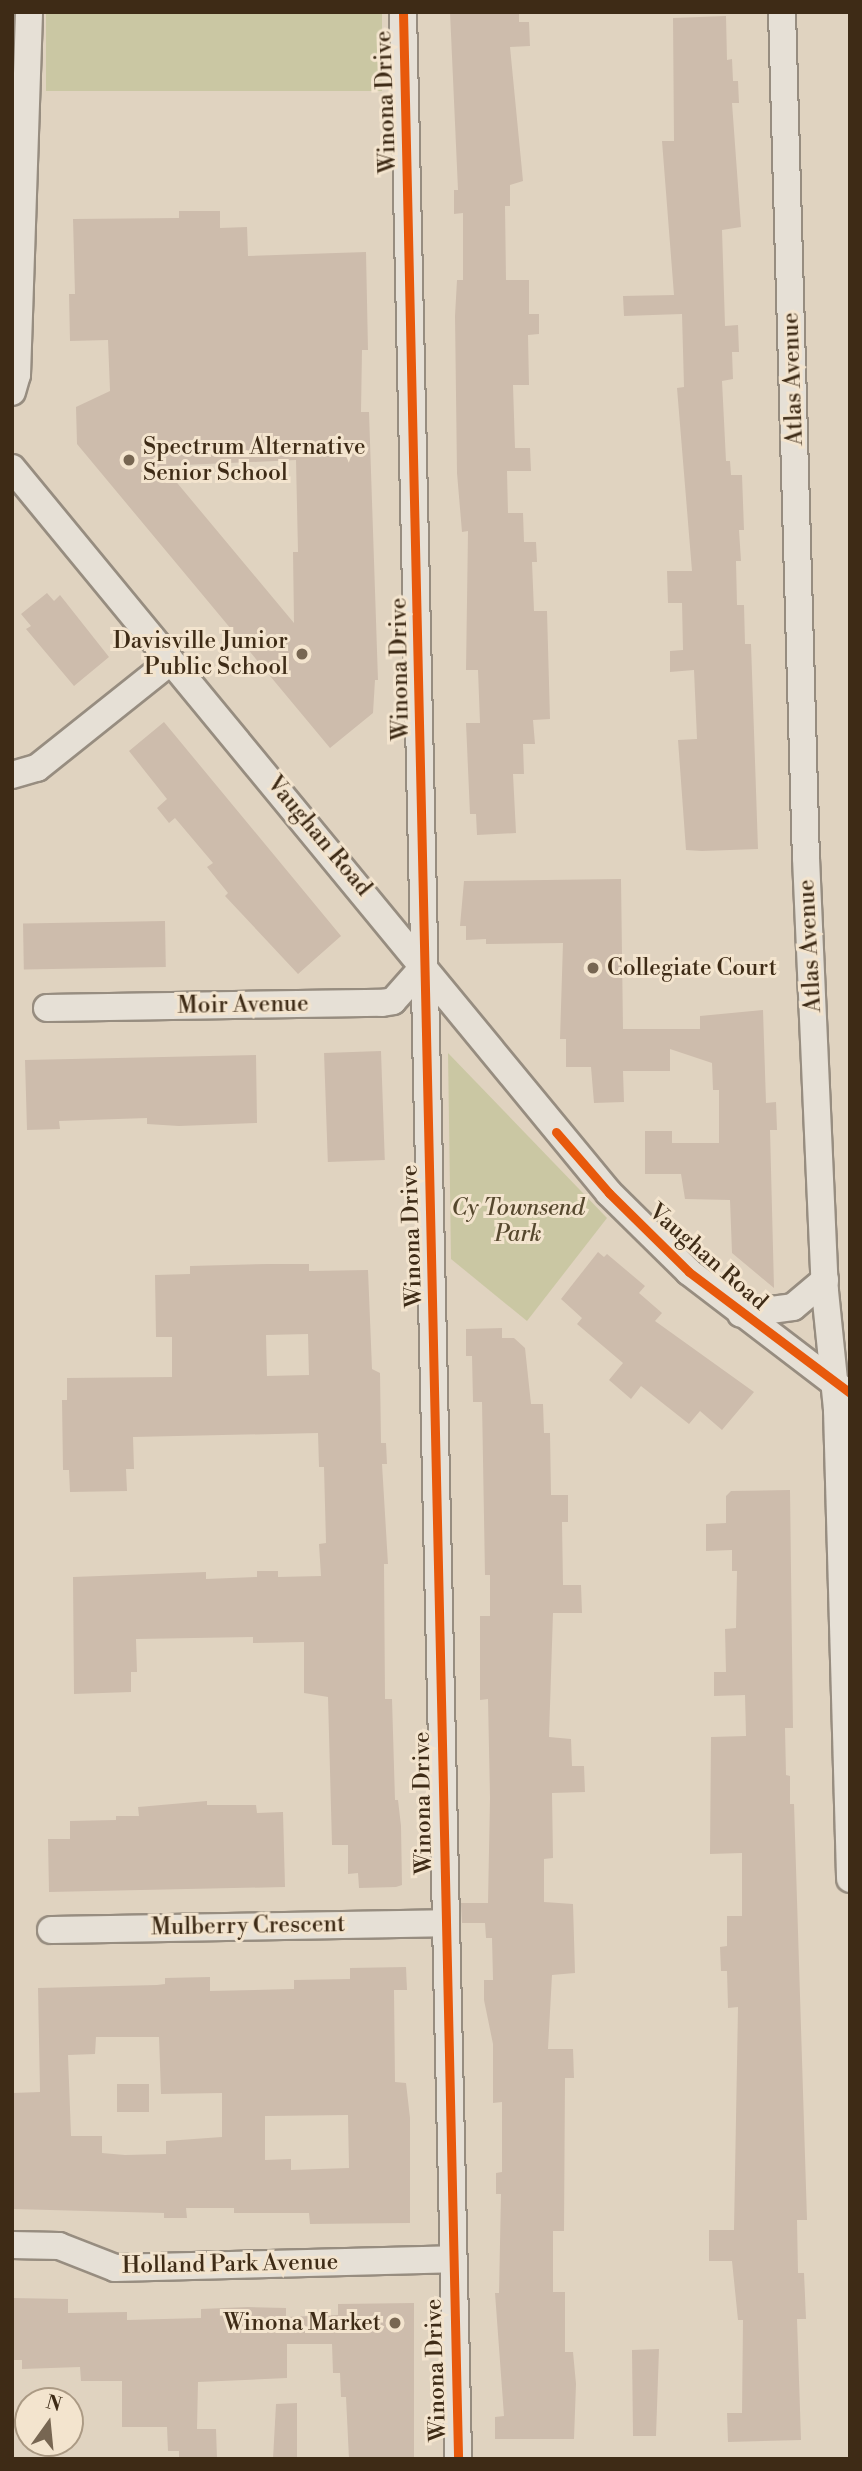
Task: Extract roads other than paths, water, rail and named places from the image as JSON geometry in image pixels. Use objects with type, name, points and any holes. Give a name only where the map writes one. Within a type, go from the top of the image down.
[{"type":"street","points":[[12,392],[17,375],[29,12]]},
{"type":"street","name":"Winona Drive","points":[[403,12],[458,2459]]},
{"type":"street","name":"Atlas Avenue","points":[[782,12],[806,858],[825,1280],[842,1389],[850,1880]]},
{"type":"street","name":"Vaughan Road","points":[[12,468],[609,1193],[689,1272],[842,1389]]},
{"type":"street","points":[[12,775],[37,768],[171,661]]},
{"type":"street","name":"Moir Avenue","points":[[47,1008],[383,1003],[393,1001],[424,966]]},
{"type":"street","points":[[741,1314],[793,1307],[825,1280]]},
{"type":"street","name":"Mulberry Crescent","points":[[51,1930],[445,1923]]},
{"type":"street","name":"Holland Park Avenue","points":[[12,2245],[59,2246],[115,2267],[452,2259]]},
{"type":"place","name":"Spectrum Alternative Senior School","points":[[129,460]]},
{"type":"place","name":"Davisville Junior Public School","points":[[302,654]]},
{"type":"place","name":"Collegiate Court","points":[[593,968]]},
{"type":"place","name":"Winona Market","points":[[395,2323]]},
{"type":"park label","name":"Cy Townsend Park","points":[[518,1221]]}]
